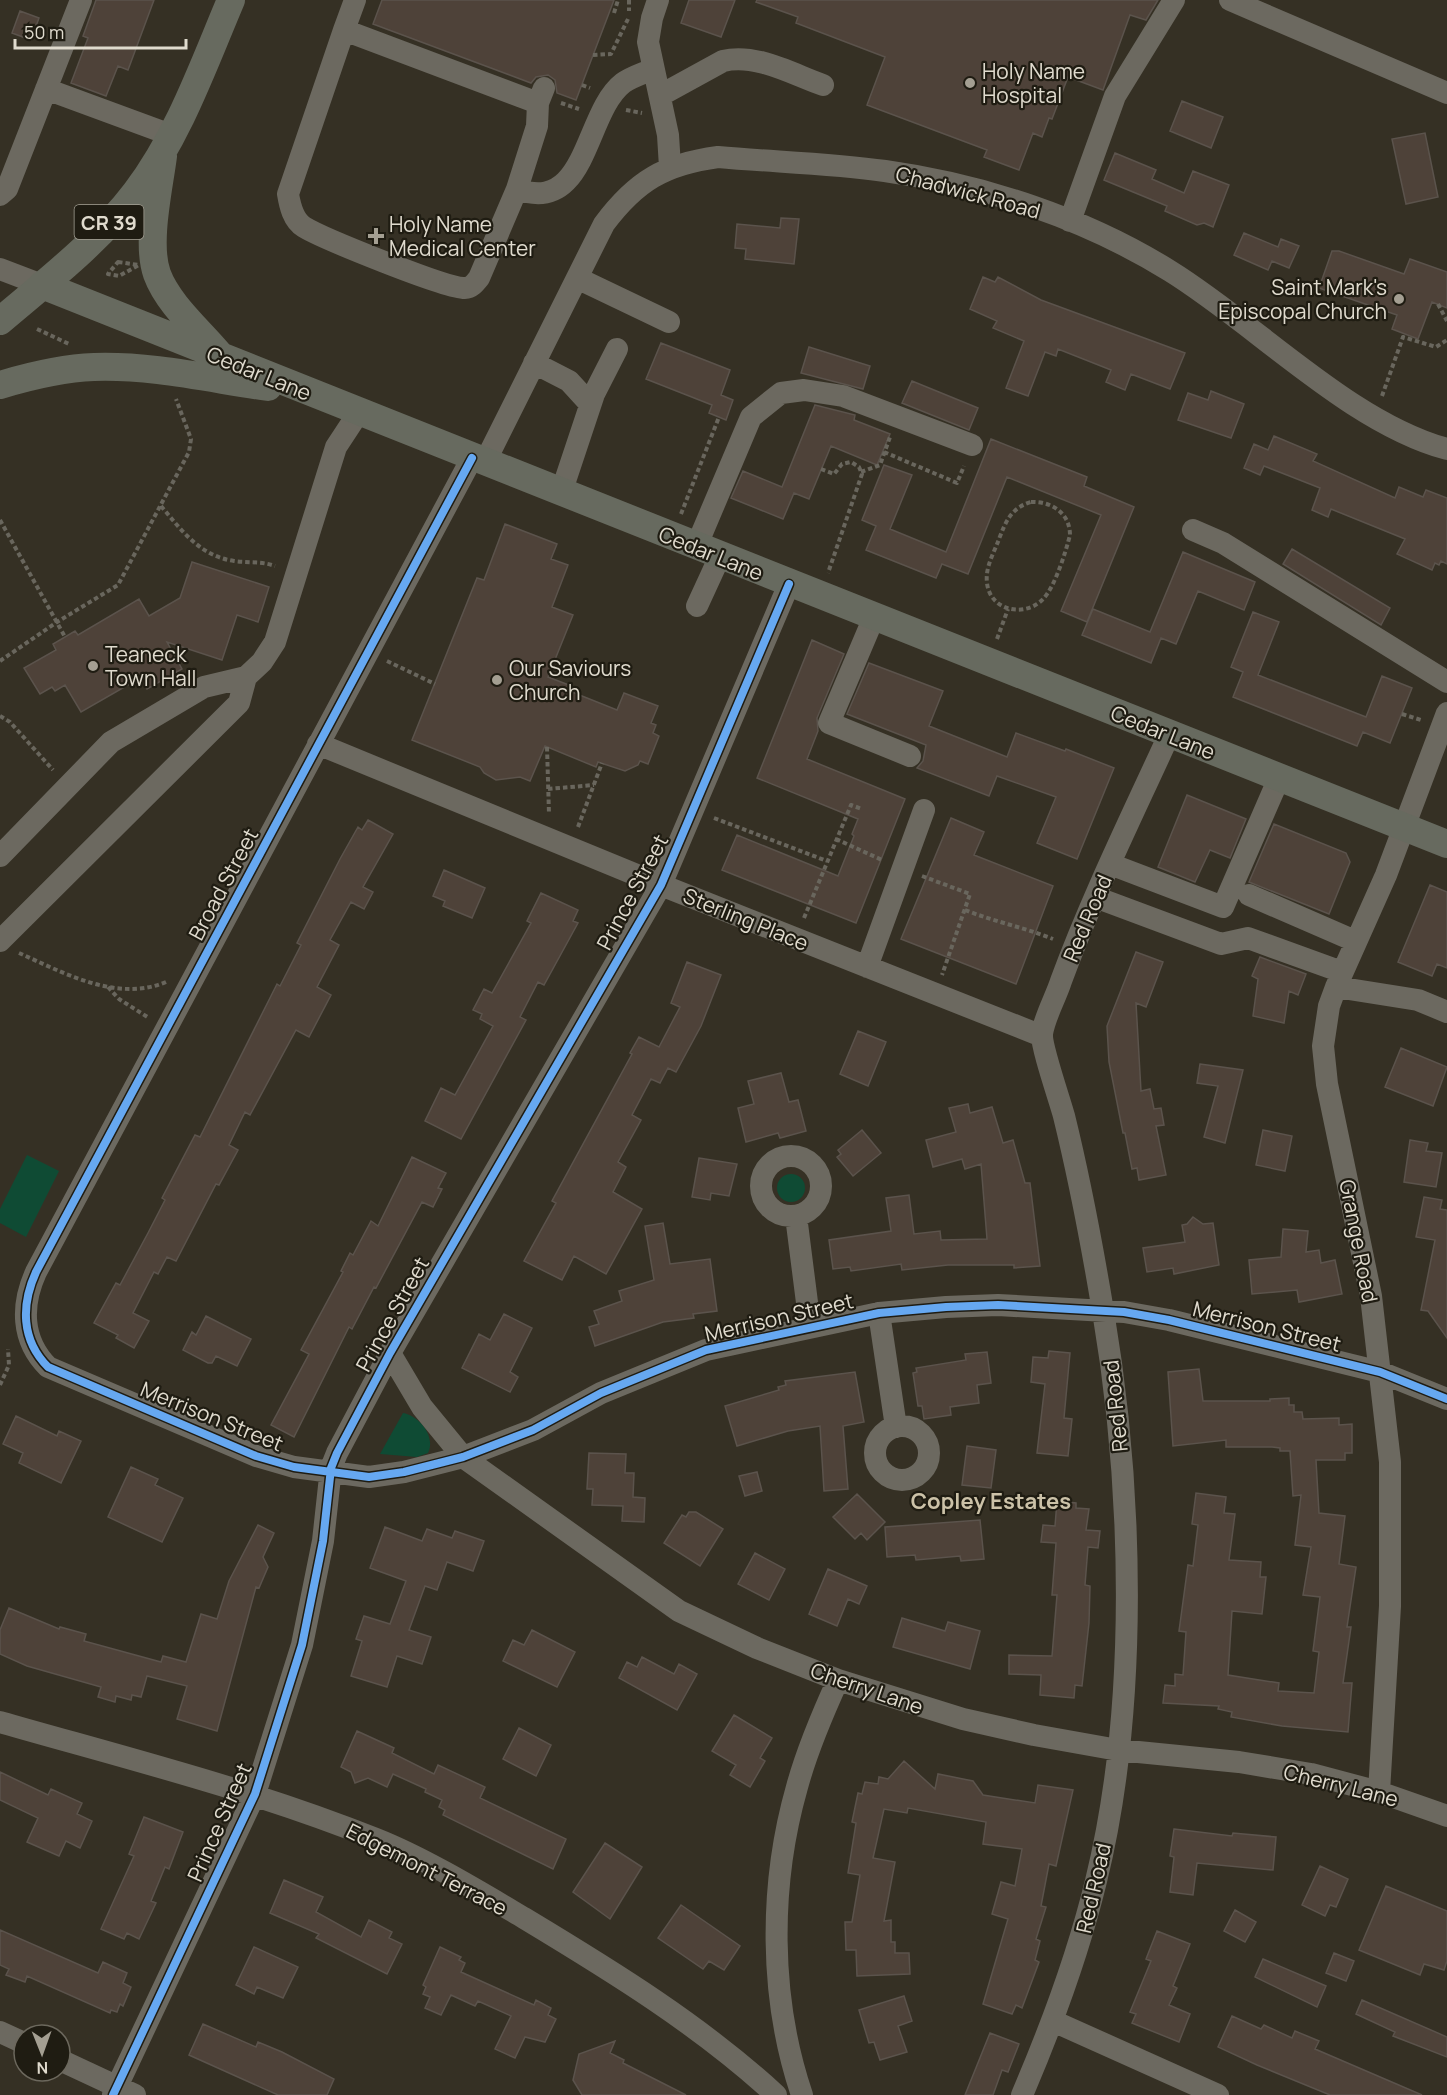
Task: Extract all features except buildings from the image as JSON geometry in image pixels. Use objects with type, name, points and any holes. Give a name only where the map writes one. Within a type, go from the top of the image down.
[{"type":"main road","name":"CR 39","points":[[0,321],[90,243],[123,207],[168,142],[231,0]]},
{"type":"main road","points":[[168,142],[154,246],[157,273],[172,300],[223,358]]},
{"type":"main road","name":"Cedar Lane","points":[[42,285],[1447,844]]},
{"type":"main road","points":[[0,385],[75,369],[118,367],[312,394]]},
{"type":"street","points":[[0,195],[8,189],[81,0]]},
{"type":"street","points":[[344,30],[545,97],[517,189],[479,278],[470,287],[463,288],[434,280],[302,226],[294,216],[288,194],[344,30],[355,0]]},
{"type":"street","points":[[658,0],[648,42],[653,69],[655,104],[668,135],[670,167]]},
{"type":"street","points":[[1070,221],[1115,96],[1174,0]]},
{"type":"street","points":[[1230,0],[1258,5],[1447,93]]},
{"type":"street","points":[[655,104],[723,61],[734,58],[748,58],[823,85]]},
{"type":"street","points":[[517,189],[548,194],[565,184],[591,139],[607,104],[623,83],[653,69]]},
{"type":"street","points":[[46,89],[168,142]]},
{"type":"street","name":"Chadwick Road","points":[[478,460],[534,363],[604,224],[621,201],[643,182],[670,167],[692,160],[718,158],[883,170],[995,194],[1070,221],[1121,244],[1225,306],[1329,387],[1375,416],[1402,431],[1447,449]]},
{"type":"street","points":[[0,269],[42,285]]},
{"type":"street","points":[[577,278],[669,322]]},
{"type":"street","points":[[561,493],[590,404],[616,349]]},
{"type":"street","points":[[534,363],[569,381],[590,404]]},
{"type":"street","points":[[697,606],[696,547],[752,417],[781,393],[804,390],[843,396],[972,445]]},
{"type":"street","points":[[0,856],[111,742],[204,687],[246,677],[262,662],[274,642],[336,447],[359,412]]},
{"type":"street","name":"Broad Street","points":[[28,1336],[25,1310],[29,1289],[36,1272],[368,651],[478,460]]},
{"type":"street","points":[[1192,530],[1223,543],[1447,682]]},
{"type":"street","name":"Prince Street","points":[[122,2092],[255,1794],[302,1645],[323,1541],[330,1471],[337,1453],[390,1353],[661,885],[789,584]]},
{"type":"street","points":[[874,617],[830,723],[910,756]]},
{"type":"street","points":[[4,945],[239,703],[246,677]]},
{"type":"street","name":"Grange Road","points":[[1379,1792],[1392,1534],[1390,1462],[1371,1296],[1327,1084],[1323,1046],[1329,1006],[1339,979],[1386,875],[1447,713]]},
{"type":"street","name":"Red Road","points":[[1022,2095],[1053,2021],[1078,1949],[1097,1879],[1111,1808],[1124,1663],[1126,1567],[1122,1472],[1114,1377],[1082,1189],[1042,1036],[1074,947],[1095,897],[1169,735]]},
{"type":"street","name":"Sterling Place","points":[[318,744],[661,885],[1042,1036]]},
{"type":"street","points":[[1110,864],[1223,907],[1279,777]]},
{"type":"street","points":[[867,967],[924,810]]},
{"type":"street","points":[[1249,895],[1355,941]]},
{"type":"street","points":[[1095,897],[1221,944],[1248,938],[1339,979],[1418,1000],[1447,1012]]},
{"type":"street","points":[[796,1216],[810,1326]]},
{"type":"street","name":"Merrison Street","points":[[28,1336],[36,1355],[48,1366],[256,1456],[294,1467],[369,1477],[404,1472],[464,1457],[533,1430],[601,1393],[706,1350],[879,1312],[998,1305],[1103,1311],[1169,1320],[1380,1372],[1447,1399]]},
{"type":"street","points":[[879,1312],[896,1427]]},
{"type":"street","name":"Cherry Lane","points":[[390,1353],[422,1407],[464,1457],[679,1611],[757,1648],[838,1680],[963,1719],[1118,1750],[1239,1762],[1311,1774],[1379,1792],[1447,1816]]},
{"type":"street","points":[[802,2095],[787,2035],[780,1987],[777,1940],[779,1882],[796,1788],[814,1733],[838,1680]]},
{"type":"street","name":"Edgemont Terrace","points":[[0,1722],[255,1794],[380,1840],[490,1898],[597,1962],[695,2027],[776,2095]]},
{"type":"street","points":[[1053,2021],[1218,2095]]},
{"type":"street","points":[[72,2066],[122,2092]]},
{"type":"path","points":[[614,13],[618,0]]},
{"type":"path","points":[[594,55],[602,57],[613,52],[628,18],[628,0]]},
{"type":"path","points":[[582,85],[590,87],[593,93]]},
{"type":"path","points":[[545,97],[587,112]]},
{"type":"path","points":[[622,109],[655,104]]},
{"type":"path","points":[[118,262],[139,265],[116,277],[108,274],[115,264],[118,262]]},
{"type":"path","points":[[1438,304],[1447,321]]},
{"type":"path","points":[[37,328],[72,345]]},
{"type":"path","points":[[1375,416],[1403,337],[1436,347],[1447,340]]},
{"type":"path","points":[[0,661],[57,622],[118,585],[189,452],[190,439],[176,399]]},
{"type":"path","points":[[861,472],[880,465],[898,416]]},
{"type":"path","points":[[696,547],[719,417]]},
{"type":"path","points":[[884,452],[957,483],[972,445]]},
{"type":"path","points":[[820,596],[861,484],[861,472],[855,464],[845,462],[834,474],[821,470]]},
{"type":"path","points":[[1031,502],[1050,504],[1065,517],[1070,532],[1050,588],[1035,605],[1020,610],[1008,609],[990,594],[987,580],[988,567],[1010,514],[1022,505],[1031,502]]},
{"type":"path","points":[[161,506],[193,543],[210,554],[229,560],[264,562],[296,574]]},
{"type":"path","points":[[0,520],[65,637]]},
{"type":"path","points":[[368,651],[435,684]]},
{"type":"path","points":[[0,716],[9,722],[68,786]]},
{"type":"path","points":[[547,747],[549,839]]},
{"type":"path","points":[[570,848],[602,764]]},
{"type":"path","points":[[548,789],[594,784]]},
{"type":"path","points":[[795,938],[850,806],[862,809]]},
{"type":"path","points":[[693,810],[827,861]]},
{"type":"path","points":[[836,839],[903,869],[970,894],[935,994]]},
{"type":"path","points":[[965,910],[998,923],[1012,923],[1074,947]]},
{"type":"path","points":[[4,945],[88,982],[117,988],[153,987],[171,978]]},
{"type":"green space","points":[[27,1155],[59,1171],[26,1237],[0,1223],[0,1209]]},
{"type":"green space","points":[[791,1174],[801,1178],[805,1188],[801,1198],[791,1202],[781,1198],[777,1188],[781,1178]]},
{"type":"green space","points":[[403,1413],[415,1418],[425,1428],[430,1440],[428,1453],[417,1457],[380,1454]]},
{"type":"cycle path","points":[[472,458],[36,1272],[28,1297],[26,1322],[33,1345],[39,1357],[48,1367],[256,1456],[294,1467],[369,1477],[404,1472],[463,1457],[533,1430],[601,1393],[706,1350],[879,1313],[946,1307],[998,1305],[1124,1312],[1169,1320],[1380,1372],[1447,1399]]},
{"type":"cycle path","points":[[113,2095],[255,1794],[302,1645],[323,1541],[331,1468],[337,1453],[390,1353],[661,885],[789,584]]},
{"type":"place","name":"Holy Name Hospital","points":[[970,83]]},
{"type":"place","name":"Holy Name Medical Center","points":[[376,236]]},
{"type":"place","name":"Saint Mark's Episcopal Church","points":[[1399,299]]},
{"type":"place","name":"Teaneck Town Hall","points":[[93,666]]},
{"type":"place","name":"Our Saviours Church","points":[[497,680]]},
{"type":"district","name":"Copley Estates","points":[[991,1501]]}]
